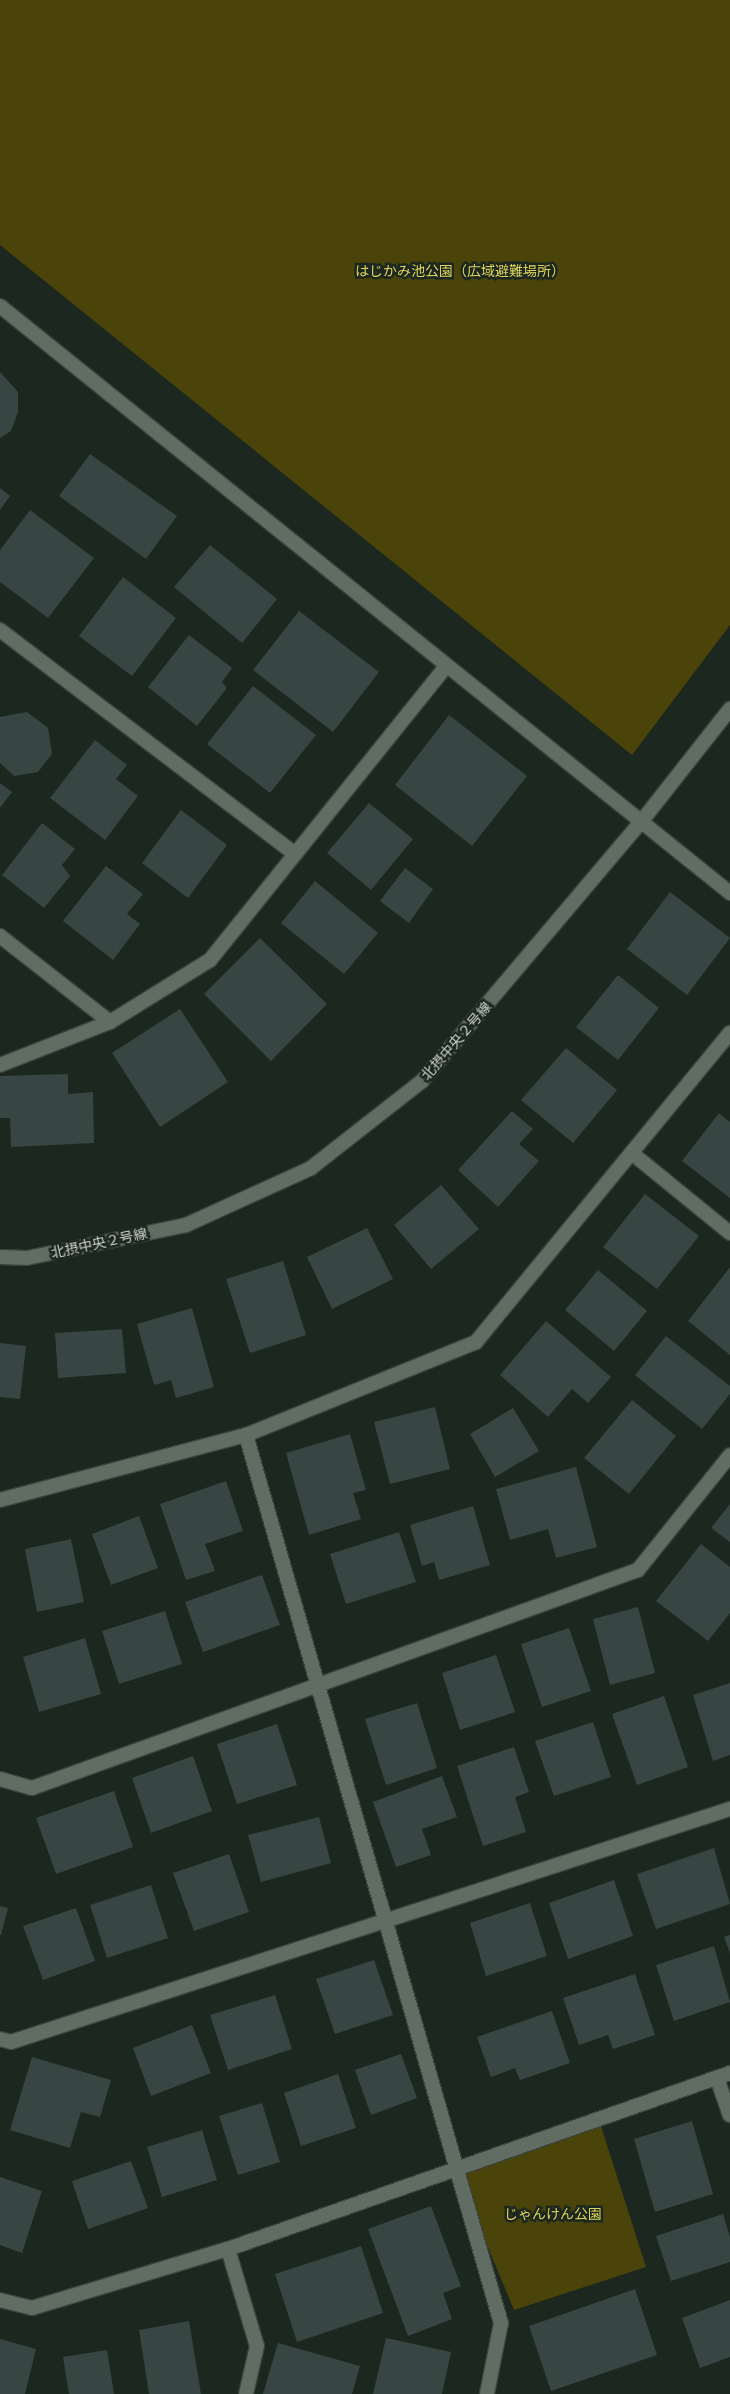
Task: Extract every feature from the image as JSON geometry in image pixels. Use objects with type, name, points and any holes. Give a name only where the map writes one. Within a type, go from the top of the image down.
[{"type":"street","points":[[0,306],[730,893]]},
{"type":"street","points":[[0,630],[294,853]]},
{"type":"street","points":[[0,1065],[110,1022],[210,960],[446,666]]},
{"type":"street","name":"北摂中央２号線","points":[[0,1257],[27,1258],[186,1225],[311,1168],[422,1081],[641,822],[730,709]]},
{"type":"street","points":[[0,936],[110,1022]]},
{"type":"street","points":[[0,1500],[246,1435],[476,1342],[633,1154],[730,1033]]},
{"type":"street","points":[[633,1154],[730,1233]]},
{"type":"street","points":[[246,1435],[384,1921],[501,2323],[488,2394]]},
{"type":"street","points":[[0,1779],[32,1788],[638,1570],[730,1455]]},
{"type":"street","points":[[0,2039],[11,2042],[730,1809]]},
{"type":"street","points":[[0,2300],[32,2308],[228,2249],[723,2076],[730,2114]]},
{"type":"street","points":[[228,2249],[257,2346],[246,2394]]},
{"type":"green space","name":"はじかみ池公園（広域避難場所）","points":[[0,0],[730,0],[730,625],[632,755],[0,245]]},
{"type":"green space","name":"じゃんけん公園","points":[[599,2120],[646,2267],[514,2310],[456,2170]]},
{"type":"building","points":[[0,372],[18,392],[18,412],[11,431],[0,438]]},
{"type":"building","points":[[90,454],[177,516],[146,559],[59,496]]},
{"type":"building","points":[[0,488],[10,496],[0,510]]},
{"type":"building","points":[[30,510],[94,558],[48,618],[0,582],[0,550]]},
{"type":"building","points":[[210,545],[277,599],[242,643],[174,587]]},
{"type":"building","points":[[123,577],[176,618],[132,676],[79,636]]},
{"type":"building","points":[[299,611],[379,672],[333,732],[253,670]]},
{"type":"building","points":[[189,635],[232,668],[222,682],[227,688],[197,726],[148,687]]},
{"type":"building","points":[[253,686],[316,735],[270,793],[207,744]]},
{"type":"building","points":[[27,712],[48,728],[52,754],[38,772],[14,776],[0,763],[0,717]]},
{"type":"building","points":[[449,715],[527,776],[472,846],[395,785]]},
{"type":"building","points":[[95,740],[127,765],[116,779],[138,796],[105,840],[50,798]]},
{"type":"building","points":[[0,783],[12,792],[0,808]]},
{"type":"building","points":[[369,803],[413,839],[371,890],[327,853]]},
{"type":"building","points":[[181,810],[227,845],[188,898],[142,863]]},
{"type":"building","points":[[42,823],[75,849],[62,865],[70,876],[44,908],[2,875]]},
{"type":"building","points":[[106,866],[143,894],[127,914],[140,924],[113,960],[63,921]]},
{"type":"building","points":[[405,868],[433,889],[409,923],[380,901]]},
{"type":"building","points":[[315,881],[378,933],[344,974],[281,923]]},
{"type":"building","points":[[670,892],[730,938],[687,995],[627,949]]},
{"type":"building","points":[[260,938],[327,1004],[271,1061],[204,994]]},
{"type":"building","points":[[618,975],[659,1008],[618,1060],[576,1027]]},
{"type":"building","points":[[180,1009],[228,1082],[160,1127],[112,1053]]},
{"type":"building","points":[[566,1048],[617,1090],[573,1143],[521,1100]]},
{"type":"building","points":[[68,1074],[68,1094],[93,1092],[94,1143],[11,1147],[10,1118],[0,1118],[0,1076]]},
{"type":"building","points":[[512,1111],[533,1129],[519,1144],[539,1161],[498,1207],[458,1170]]},
{"type":"building","points":[[719,1113],[730,1122],[730,1198],[682,1161]]},
{"type":"building","points":[[441,1185],[479,1229],[431,1269],[394,1225]]},
{"type":"building","points":[[645,1194],[699,1236],[657,1289],[603,1247]]},
{"type":"building","points":[[367,1228],[393,1279],[332,1309],[307,1257]]},
{"type":"building","points":[[283,1261],[306,1335],[250,1353],[226,1279]]},
{"type":"building","points":[[730,1267],[730,1355],[688,1321]]},
{"type":"building","points":[[598,1270],[647,1311],[614,1351],[565,1310]]},
{"type":"building","points":[[192,1308],[214,1387],[176,1398],[171,1380],[154,1385],[137,1324]]},
{"type":"building","points":[[546,1321],[611,1377],[588,1403],[572,1389],[548,1417],[500,1375]]},
{"type":"building","points":[[122,1329],[126,1373],[58,1378],[55,1333]]},
{"type":"building","points":[[666,1336],[730,1386],[730,1394],[702,1429],[635,1375]]},
{"type":"building","points":[[0,1343],[26,1346],[20,1399],[0,1397]]},
{"type":"building","points":[[632,1400],[676,1436],[629,1494],[584,1458]]},
{"type":"building","points":[[435,1407],[450,1469],[390,1484],[374,1422]]},
{"type":"building","points":[[513,1408],[539,1451],[495,1477],[470,1434]]},
{"type":"building","points":[[350,1434],[366,1490],[353,1493],[361,1519],[309,1535],[286,1453]]},
{"type":"building","points":[[576,1467],[597,1547],[556,1558],[548,1529],[510,1540],[496,1489]]},
{"type":"building","points":[[226,1481],[243,1531],[205,1544],[215,1571],[186,1580],[160,1504]]},
{"type":"building","points":[[730,1504],[730,1542],[711,1528]]},
{"type":"building","points":[[473,1506],[490,1565],[439,1580],[434,1562],[422,1566],[410,1525]]},
{"type":"building","points":[[139,1516],[158,1568],[111,1585],[92,1534]]},
{"type":"building","points":[[399,1532],[416,1582],[346,1604],[330,1554]]},
{"type":"building","points":[[71,1539],[84,1602],[37,1612],[25,1549]]},
{"type":"building","points":[[701,1544],[730,1567],[730,1613],[708,1641],[656,1601]]},
{"type":"building","points":[[262,1575],[280,1625],[203,1652],[185,1602]]},
{"type":"building","points":[[638,1607],[655,1673],[610,1685],[593,1619]]},
{"type":"building","points":[[165,1611],[182,1664],[119,1684],[102,1631]]},
{"type":"building","points":[[569,1628],[591,1691],[542,1707],[521,1644]]},
{"type":"building","points":[[85,1638],[101,1694],[39,1712],[23,1657]]},
{"type":"building","points":[[496,1655],[515,1712],[460,1730],[442,1673]]},
{"type":"building","points":[[730,1683],[730,1755],[713,1761],[693,1695]]},
{"type":"building","points":[[664,1696],[688,1767],[637,1785],[612,1714]]},
{"type":"building","points":[[417,1703],[437,1768],[386,1785],[365,1719]]},
{"type":"building","points":[[593,1722],[611,1777],[554,1796],[535,1741]]},
{"type":"building","points":[[277,1724],[297,1785],[237,1804],[217,1744]]},
{"type":"building","points":[[514,1747],[529,1792],[515,1797],[526,1832],[483,1846],[457,1766]]},
{"type":"building","points":[[193,1756],[212,1811],[151,1833],[132,1778]]},
{"type":"building","points":[[442,1776],[457,1817],[422,1829],[431,1855],[396,1867],[373,1802]]},
{"type":"building","points":[[114,1791],[133,1847],[56,1874],[36,1818]]},
{"type":"building","points":[[319,1817],[331,1863],[261,1882],[248,1835]]},
{"type":"building","points":[[714,1848],[730,1904],[656,1929],[637,1874]]},
{"type":"building","points":[[229,1854],[249,1912],[194,1931],[173,1873]]},
{"type":"building","points":[[614,1880],[633,1936],[568,1959],[549,1903]]},
{"type":"building","points":[[151,1885],[168,1938],[107,1958],[90,1905]]},
{"type":"building","points":[[530,1903],[547,1956],[486,1976],[470,1923]]},
{"type":"building","points":[[0,1906],[8,1908],[1,1935],[0,1935]]},
{"type":"building","points":[[76,1908],[95,1961],[43,1980],[23,1926]]},
{"type":"building","points":[[730,1935],[730,1953],[724,1937]]},
{"type":"building","points":[[714,1946],[730,2002],[674,2021],[656,1965]]},
{"type":"building","points":[[374,1960],[393,2015],[335,2034],[316,1979]]},
{"type":"building","points":[[635,1974],[655,2035],[613,2049],[608,2035],[579,2045],[563,1998]]},
{"type":"building","points":[[275,1995],[292,2049],[228,2070],[210,2015]]},
{"type":"building","points":[[552,2011],[570,2063],[520,2080],[515,2068],[491,2077],[477,2037]]},
{"type":"building","points":[[192,2025],[211,2073],[151,2096],[133,2048]]},
{"type":"building","points":[[401,2054],[417,2098],[371,2115],[355,2070]]},
{"type":"building","points":[[32,2057],[111,2080],[100,2117],[81,2112],[70,2148],[10,2130]]},
{"type":"building","points":[[338,2074],[356,2128],[301,2146],[284,2093]]},
{"type":"building","points":[[262,2103],[280,2162],[238,2175],[219,2116]]},
{"type":"building","points":[[692,2121],[713,2194],[655,2212],[634,2139]]},
{"type":"building","points":[[202,2130],[217,2180],[162,2197],[147,2147]]},
{"type":"building","points":[[131,2161],[148,2208],[88,2229],[72,2181]]},
{"type":"building","points":[[0,2177],[42,2191],[22,2253],[0,2245]]},
{"type":"building","points":[[431,2206],[461,2286],[443,2293],[452,2319],[408,2336],[368,2229]]},
{"type":"building","points":[[723,2214],[730,2237],[730,2262],[671,2281],[656,2236]]},
{"type":"building","points":[[361,2246],[383,2313],[297,2342],[275,2274]]},
{"type":"building","points":[[635,2289],[657,2355],[551,2391],[529,2326]]},
{"type":"building","points":[[730,2300],[730,2357],[700,2368],[682,2318]]},
{"type":"building","points":[[189,2321],[201,2394],[149,2394],[139,2330]]},
{"type":"building","points":[[386,2338],[451,2352],[442,2394],[373,2394]]},
{"type":"building","points":[[0,2339],[36,2349],[25,2394],[0,2394]]},
{"type":"building","points":[[278,2343],[360,2366],[352,2394],[263,2394]]},
{"type":"building","points":[[107,2350],[114,2394],[69,2394],[63,2357]]}]
